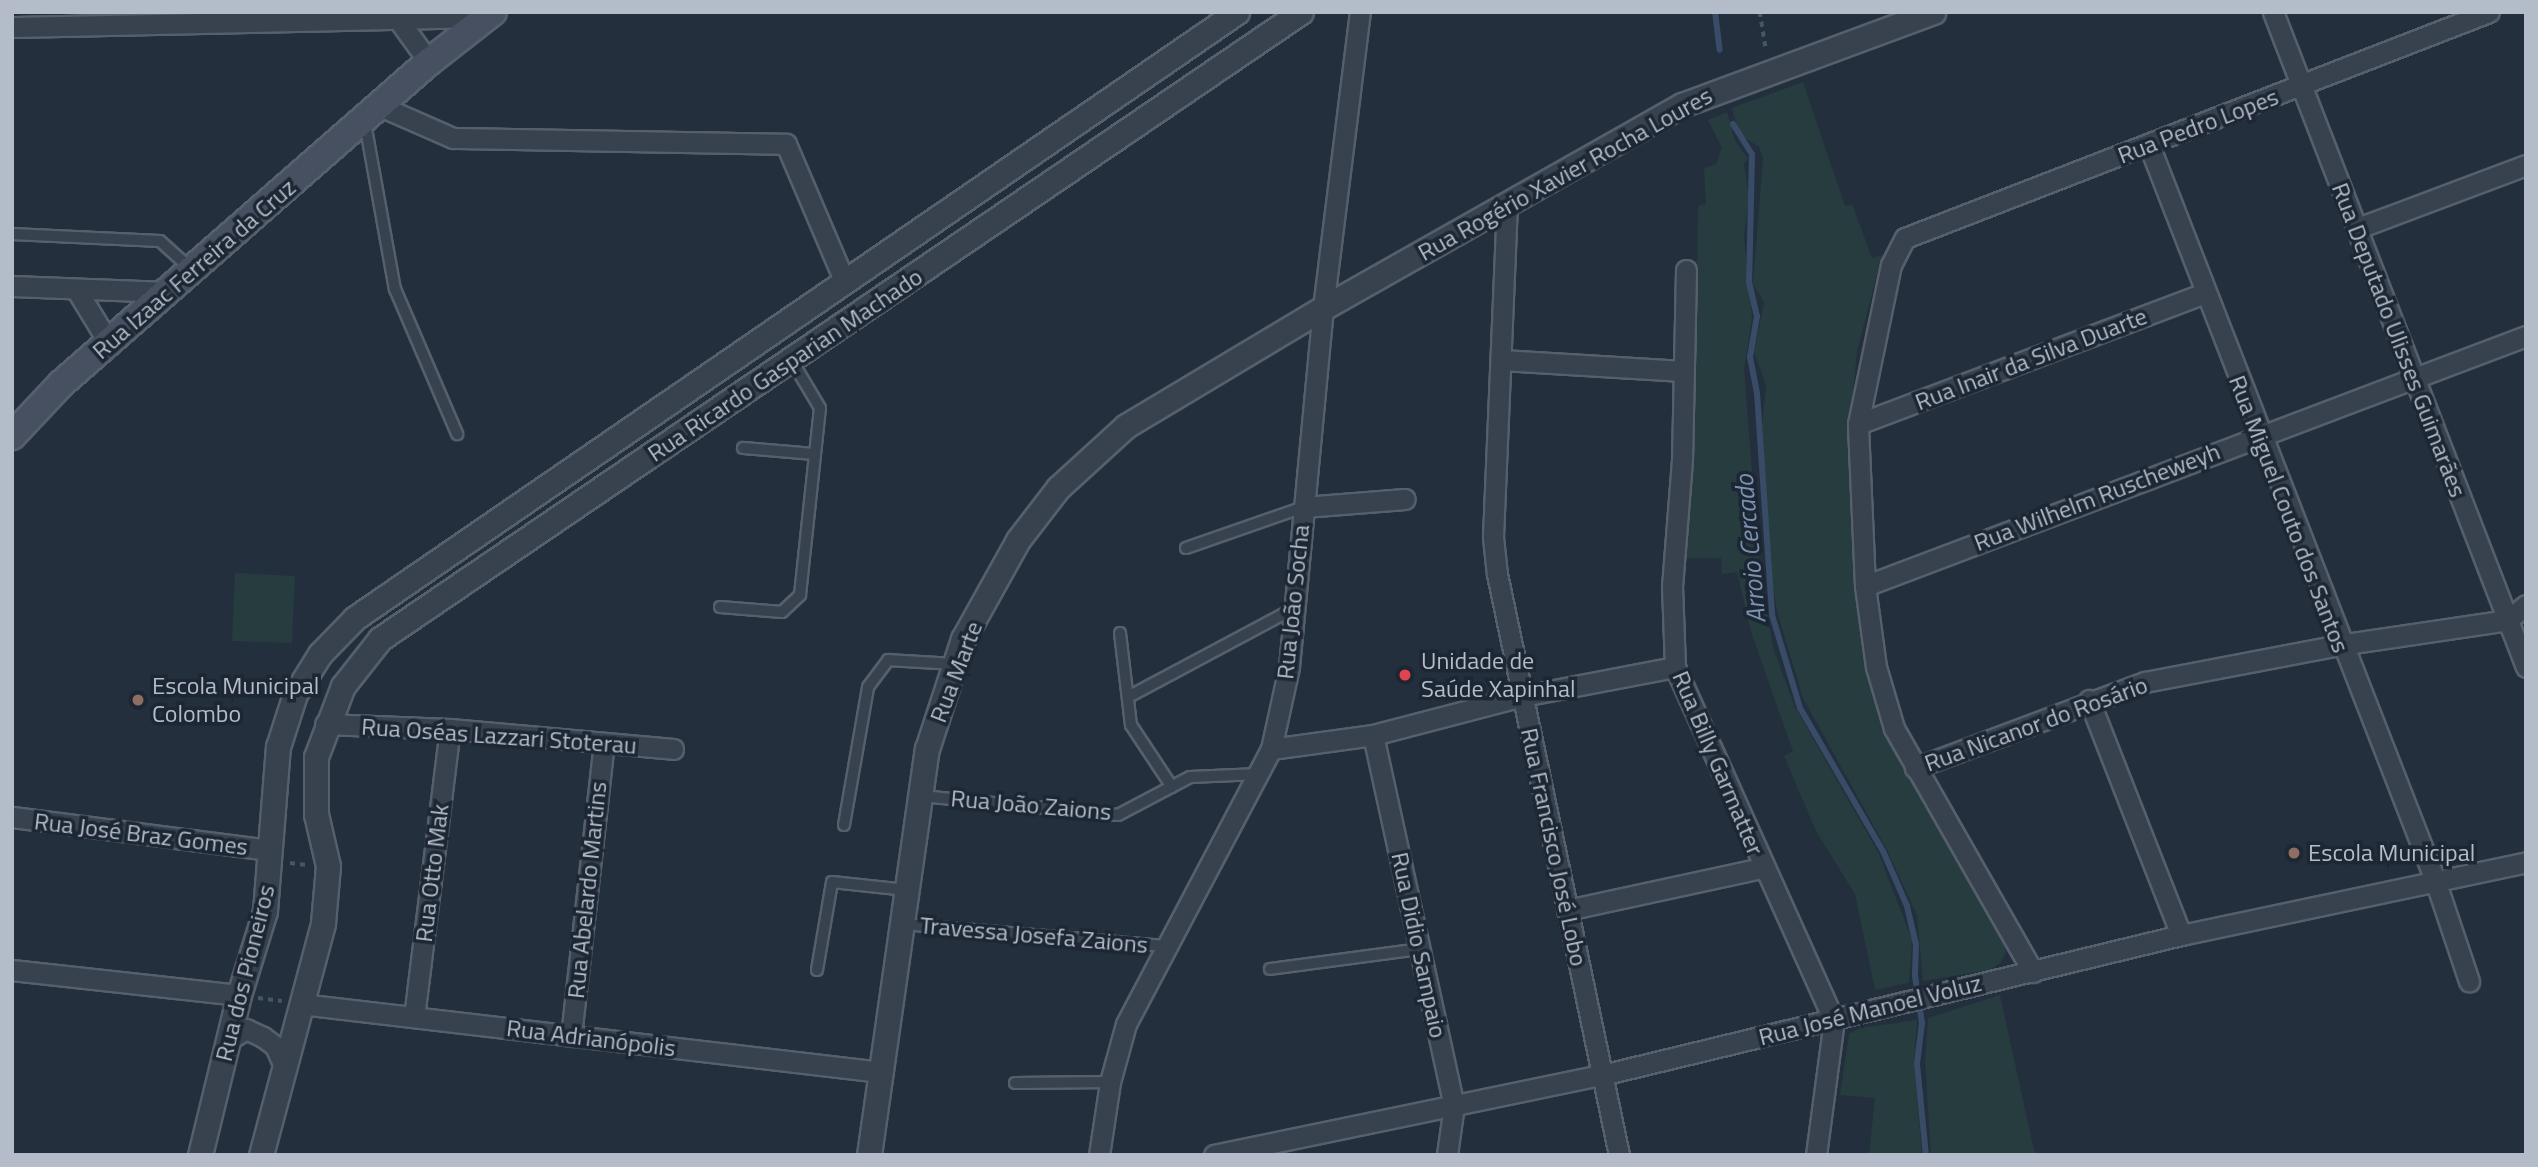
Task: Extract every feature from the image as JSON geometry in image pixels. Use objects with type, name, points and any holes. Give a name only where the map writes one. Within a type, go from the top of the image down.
[{"type":"main road","name":"Rua Izaac Ferreira da Cruz","points":[[12,436],[61,384],[429,62],[490,15]]},
{"type":"street","name":"Rua Ricardo Gasparian Machado","points":[[278,747],[295,694],[320,654],[355,618],[1237,12]]},
{"type":"street","name":"Rua Ricardo Gasparian Machado","points":[[328,866],[316,814],[316,757],[325,724],[343,686],[380,639],[1301,12]]},
{"type":"street","name":"Rua João Socha","points":[[1099,1155],[1110,1082],[1126,1024],[1271,749],[1289,667],[1324,308],[1360,12]]},
{"type":"street","name":"Rua Rogério Xavier Rocha Loures","points":[[1324,308],[1682,105],[1769,70],[1933,12]]},
{"type":"street","name":"Rua Deputado Ulisses Guimarães","points":[[2273,12],[2358,228],[2412,379],[2526,667]]},
{"type":"street","name":"Rua Pedro Lopes","points":[[1857,424],[1881,298],[1905,238],[2489,12]]},
{"type":"street","points":[[12,27],[400,22],[490,15]]},
{"type":"street","points":[[400,22],[429,62]]},
{"type":"street","points":[[372,112],[453,138],[786,144],[845,282]]},
{"type":"street","name":"Rua Miguel Couto dos Santos","points":[[2149,145],[2339,645],[2435,880],[2469,981]]},
{"type":"street","points":[[2358,228],[2526,165]]},
{"type":"street","name":"Rua Francisco José Lobo","points":[[1507,203],[1503,360],[1493,537],[1523,696],[1619,1155]]},
{"type":"street","name":"Rua Billy Garmatter","points":[[1686,270],[1682,460],[1672,586],[1675,667],[1762,868],[1834,1020]]},
{"type":"street","points":[[12,286],[167,292]]},
{"type":"street","points":[[76,289],[109,343]]},
{"type":"street","name":"Rua Inair da Silva Duarte","points":[[1857,424],[2205,293]]},
{"type":"street","name":"Rua Marte","points":[[869,1155],[927,749],[963,639],[1018,540],[1058,488],[1126,426],[1324,308]]},
{"type":"street","name":"Rua Wilhelm Ruscheweyh","points":[[1865,586],[2258,435],[2526,336]]},
{"type":"street","points":[[1503,360],[1682,371]]},
{"type":"street","points":[[1857,424],[1865,586],[1876,667],[1894,728],[1914,768],[2033,972]]},
{"type":"street","points":[[1304,506],[1405,499]]},
{"type":"street","points":[[2508,620],[2526,605]]},
{"type":"street","name":"Rua Nicanor do Rosário","points":[[1914,768],[2088,700],[2145,682],[2339,645],[2508,620]]},
{"type":"street","points":[[1271,749],[1373,735],[1523,696],[1675,667]]},
{"type":"street","points":[[2088,700],[2181,935]]},
{"type":"street","name":"Rua Oséas Lazzari Stoterau","points":[[325,724],[450,729],[673,749]]},
{"type":"street","name":"Rua Otto Mak","points":[[414,1017],[450,729]]},
{"type":"street","name":"Rua Didio Sampaio","points":[[1373,735],[1454,1105],[1447,1155]]},
{"type":"street","name":"Rua Abelardo Martins","points":[[571,1036],[604,743]]},
{"type":"street","name":"Rua dos Pioneiros","points":[[200,1155],[239,995],[265,911],[278,747]]},
{"type":"street","name":"Rua José Braz Gomes","points":[[12,817],[271,856]]},
{"type":"street","name":"Rua José Manoel Voluz","points":[[1214,1155],[1602,1075],[1885,1010],[1951,991],[2181,935],[2526,862]]},
{"type":"street","points":[[261,1155],[323,923],[328,866]]},
{"type":"street","points":[[1567,909],[1762,868]]},
{"type":"street","points":[[12,970],[239,995]]},
{"type":"street","name":"Rua Adrianópolis","points":[[301,1004],[881,1072]]},
{"type":"street","points":[[1816,1155],[1834,1020]]},
{"type":"street","points":[[228,1040],[246,1029],[263,1037],[275,1046],[285,1068]]},
{"type":"lane","points":[[372,112],[395,289],[457,434]]},
{"type":"lane","points":[[12,234],[160,241],[193,271]]},
{"type":"lane","points":[[720,607],[782,612],[800,595],[820,408],[792,361]]},
{"type":"lane","points":[[743,448],[815,454]]},
{"type":"lane","points":[[1186,548],[1304,506]]},
{"type":"lane","points":[[1130,696],[1294,608]]},
{"type":"lane","points":[[1120,633],[1130,696],[1131,725],[1171,787]]},
{"type":"lane","points":[[844,825],[868,687],[888,660],[955,664]]},
{"type":"lane","name":"Rua João Zaions","points":[[921,796],[1118,816],[1190,778],[1259,774]]},
{"type":"lane","points":[[817,970],[832,881],[907,890]]},
{"type":"lane","name":"Travessa Josefa Zaions","points":[[902,924],[1166,946]]},
{"type":"lane","points":[[1270,969],[1420,949]]},
{"type":"lane","points":[[1015,1083],[1110,1082]]},
{"type":"path","points":[[1760,12],[1769,70]]},
{"type":"path","points":[[271,856],[328,866]]},
{"type":"path","points":[[239,995],[301,1004]]},
{"type":"green space","points":[[1803,82],[1845,206],[1852,204],[1872,258],[1882,255],[1857,351],[1850,423],[1853,547],[1865,660],[1885,724],[2004,944],[2006,952],[2001,962],[1990,970],[1923,981],[1917,915],[1887,850],[1803,698],[1778,615],[1769,567],[1762,425],[1766,385],[1754,352],[1764,302],[1753,284],[1763,158],[1759,147],[1739,134],[1732,108]]},
{"type":"green space","points":[[1727,112],[1735,141],[1748,158],[1744,164],[1749,197],[1744,236],[1752,318],[1744,369],[1759,563],[1773,648],[1795,707],[1879,854],[1912,940],[1909,983],[1875,990],[1855,894],[1816,831],[1784,756],[1793,751],[1751,632],[1737,572],[1722,574],[1721,558],[1682,558],[1694,467],[1698,206],[1706,204],[1704,168],[1716,164],[1722,148],[1708,120]]},
{"type":"green space","points":[[235,573],[295,576],[292,643],[232,641]]},
{"type":"green space","points":[[2000,995],[2035,1155],[1931,1155],[1925,1062],[1928,1018]]},
{"type":"green space","points":[[1917,1020],[1914,1064],[1922,1155],[1869,1155],[1875,1098],[1840,1095],[1849,1034],[1860,1028]]},
{"type":"waterway","name":"Arroio Cercado","points":[[1715,12],[1720,50]]},
{"type":"waterway","name":"Arroio Cercado","points":[[1733,124],[1752,154],[1749,282],[1757,316],[1750,357],[1757,393],[1772,615],[1800,708],[1883,851],[1907,906],[1916,944],[1915,976],[1922,1023],[1917,1064],[1926,1155]]},
{"type":"place","name":"Unidade de Saúde Xapinhal","points":[[1405,675]]},
{"type":"place","name":"Escola Municipal Colombo","points":[[138,700]]},
{"type":"place","name":"Escola Municipal","points":[[2294,853]]}]
